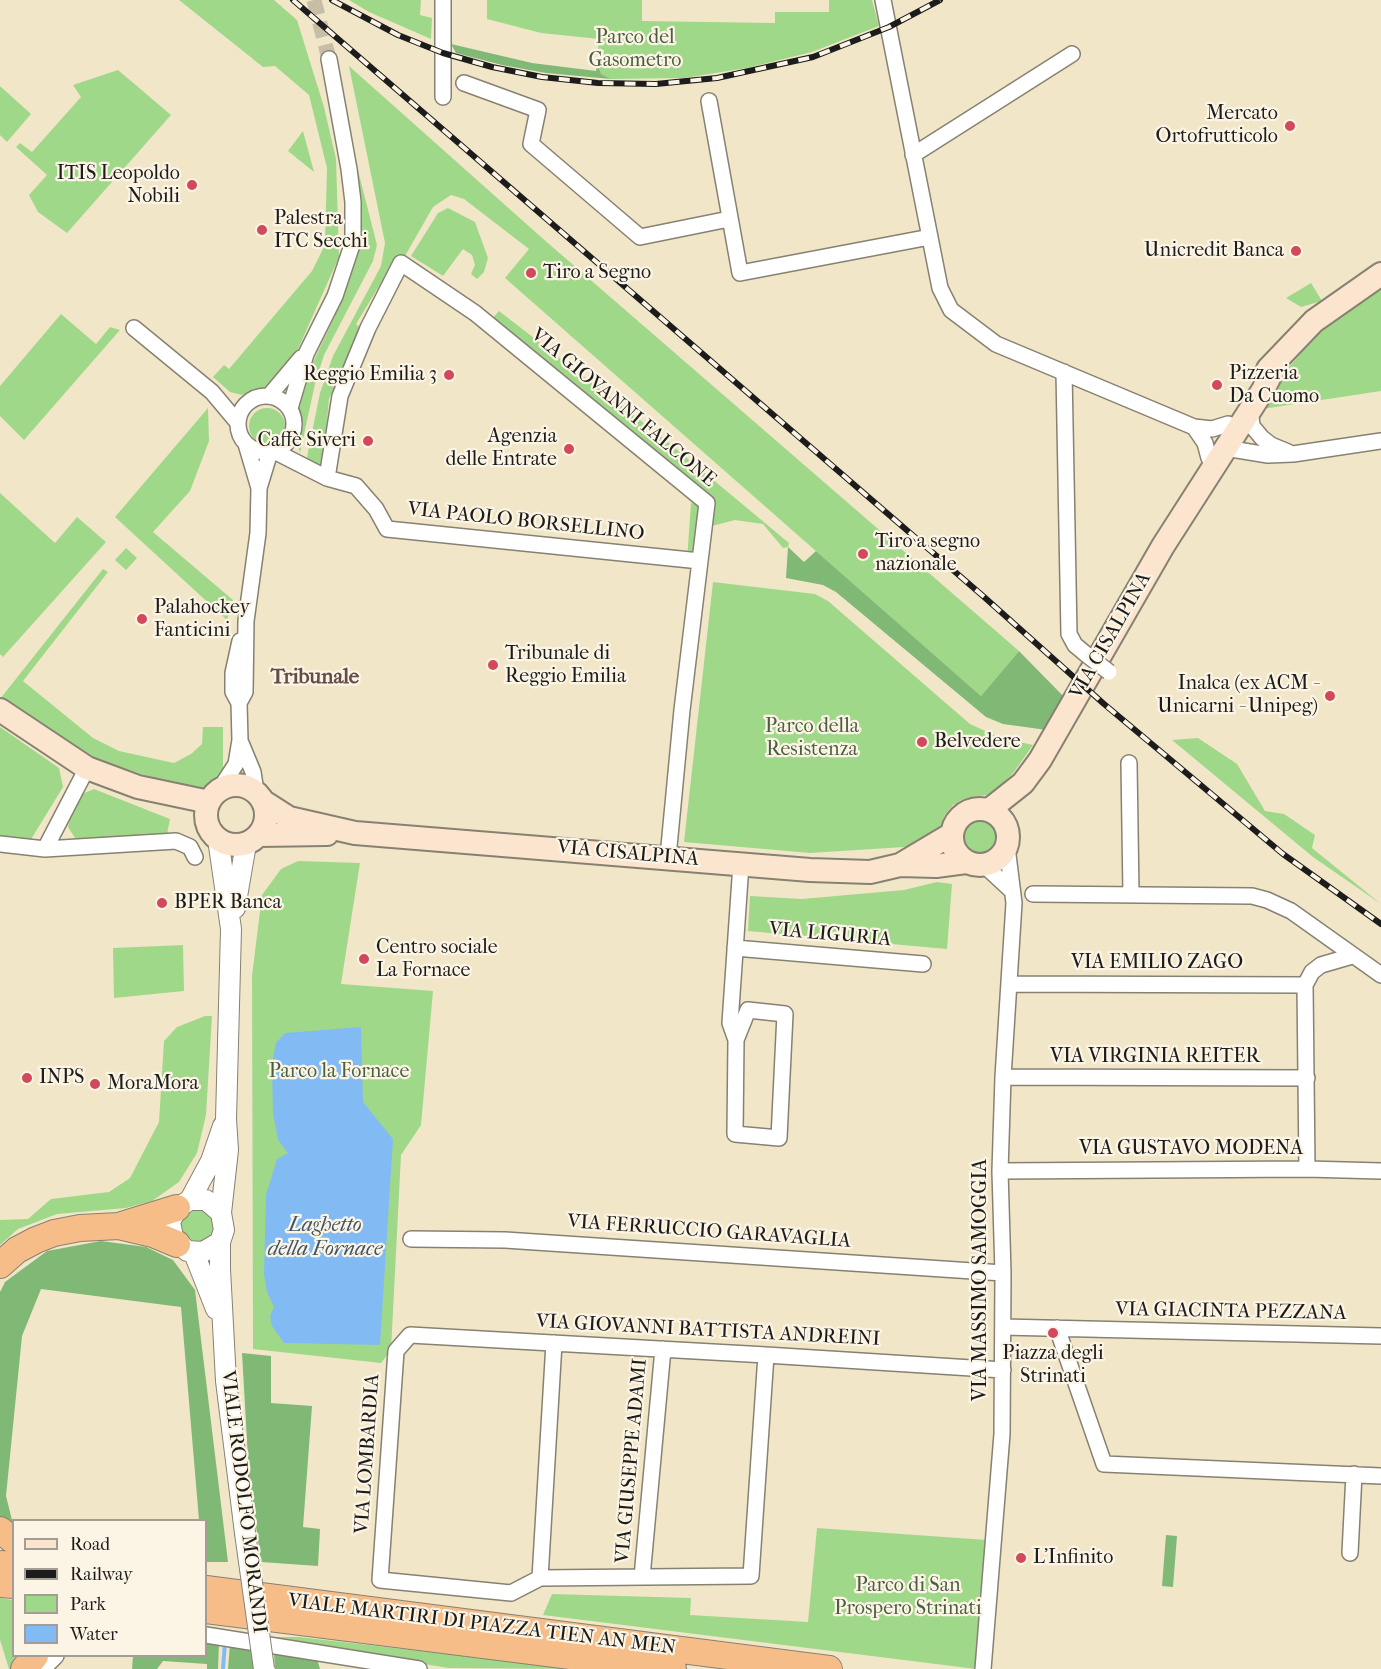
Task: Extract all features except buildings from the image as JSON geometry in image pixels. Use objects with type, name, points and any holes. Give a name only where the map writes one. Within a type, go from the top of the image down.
[{"type":"highway","points":[[0,1265],[17,1250],[54,1233],[119,1226],[183,1204]]},
{"type":"highway","points":[[119,1226],[153,1234],[185,1248]]},
{"type":"highway","points":[[0,1530],[12,1539]]},
{"type":"highway","name":"VIALE MARTIRI DI PIAZZA TIEN AN MEN","points":[[207,1589],[829,1669]]},
{"type":"highway","name":"VIALE MARTIRI DI PIAZZA TIEN AN MEN","points":[[210,1611],[673,1669]]},
{"type":"highway","points":[[24,1669],[34,1657]]},
{"type":"main road","name":"VIA CISALPINA","points":[[900,865],[952,834],[958,819],[965,813],[973,809],[989,810],[1023,783],[1040,760],[1199,487],[1217,453],[1228,424],[1253,382],[1314,321],[1381,274]]},
{"type":"main road","name":"VIA CISALPINA","points":[[1217,453],[1263,390],[1279,358]]},
{"type":"main road","name":"VIA CISALPINA","points":[[0,710],[87,768],[213,813],[236,846],[252,840],[355,832]]},
{"type":"main road","name":"VIA CISALPINA","points":[[1007,838],[1023,783]]},
{"type":"main road","name":"VIA CISALPINA","points":[[213,813],[238,785],[260,797],[289,818],[355,832],[741,864],[870,872],[900,865],[936,866],[975,863]]},
{"type":"main road","points":[[252,840],[267,819],[260,797]]},
{"type":"main road","points":[[952,834],[955,850],[975,863],[998,859],[1007,838],[1004,821],[989,810]]},
{"type":"street","points":[[443,0],[443,97]]},
{"type":"street","points":[[883,0],[939,288],[959,318],[996,344],[1194,427],[1212,429],[1228,424]]},
{"type":"street","points":[[914,155],[1072,54]]},
{"type":"street","points":[[246,444],[259,451],[272,451],[288,442],[294,426],[290,408],[306,354],[335,296],[353,242],[353,202],[349,169],[329,59]]},
{"type":"street","points":[[464,83],[538,110],[531,144],[640,237],[729,219]]},
{"type":"street","points":[[709,101],[740,273],[930,237]]},
{"type":"street","name":"VIA GIOVANNI FALCONE","points":[[327,478],[340,396],[368,328],[401,263],[475,313],[707,503],[668,857]]},
{"type":"street","points":[[134,328],[212,392],[238,423]]},
{"type":"street","points":[[269,396],[306,354]]},
{"type":"street","points":[[1064,372],[1069,634],[1074,645],[1109,672]]},
{"type":"street","points":[[212,392],[244,406]]},
{"type":"street","points":[[213,813],[236,764],[240,740],[239,703],[232,692],[232,673],[246,621],[258,533],[259,488],[238,423],[244,406],[254,398],[269,396],[282,401],[290,408]]},
{"type":"street","points":[[1250,408],[1249,418],[1252,426],[1262,438],[1271,446],[1293,454]]},
{"type":"street","points":[[1194,427],[1205,443],[1217,453],[1293,454],[1381,441]]},
{"type":"street","points":[[288,442],[302,465]]},
{"type":"street","points":[[259,488],[272,451]]},
{"type":"street","name":"VIA PAOLO BORSELLINO","points":[[272,451],[327,478],[356,486],[376,509],[387,529],[700,561]]},
{"type":"street","points":[[240,740],[260,797]]},
{"type":"street","points":[[1128,764],[1131,894]]},
{"type":"street","points":[[45,849],[87,768]]},
{"type":"street","name":"VIALE RODOLFO MORANDI","points":[[213,813],[231,929],[226,1119],[228,1150],[222,1213],[224,1230],[220,1242],[224,1335],[230,1427],[264,1669]]},
{"type":"street","name":"VIA MASSIMO SAMOGGIA","points":[[983,1669],[993,1564],[1003,1370],[1000,1171],[1003,1077],[1014,903],[1007,838]]},
{"type":"street","name":"VIALE RODOLFO MORANDI","points":[[231,929],[252,840]]},
{"type":"street","points":[[0,844],[45,849],[176,841],[190,847],[195,857]]},
{"type":"street","points":[[975,863],[1012,891]]},
{"type":"street","points":[[736,1040],[748,1010],[786,1014],[779,1138],[735,1134],[736,1040],[730,1023],[741,864]]},
{"type":"street","points":[[1034,894],[1252,896],[1268,900],[1292,911],[1381,975]]},
{"type":"street","name":"VIA LIGURIA","points":[[735,948],[923,964]]},
{"type":"street","points":[[1307,1169],[1305,985],[1312,972],[1322,965],[1352,956]]},
{"type":"street","name":"VIA EMILIO ZAGO","points":[[1009,984],[1305,985]]},
{"type":"street","name":"VIA VIRGINIA REITER","points":[[1003,1077],[1307,1078]]},
{"type":"street","name":"VIALE RODOLFO MORANDI","points":[[224,1335],[185,1248],[170,1230],[172,1215],[183,1204],[211,1161],[226,1119]]},
{"type":"street","name":"VIA GUSTAVO MODENA","points":[[1000,1171],[1307,1169],[1381,1171]]},
{"type":"street","points":[[183,1204],[206,1200],[222,1213]]},
{"type":"street","name":"VIA FERRUCCIO GARAVAGLIA","points":[[411,1239],[505,1240],[1003,1273]]},
{"type":"street","points":[[185,1248],[211,1249],[220,1242]]},
{"type":"street","points":[[1003,1327],[1057,1328],[1104,1464],[1381,1476]]},
{"type":"street","name":"VIA GIACINTA PEZZANA","points":[[1057,1328],[1381,1336]]},
{"type":"street","name":"VIA GIOVANNI BATTISTA ANDREINI","points":[[410,1335],[1003,1370]]},
{"type":"street","name":"VIA LOMBARDIA","points":[[410,1335],[396,1351],[380,1580],[511,1593],[540,1578]]},
{"type":"street","points":[[554,1343],[540,1578],[751,1576],[766,1355]]},
{"type":"street","name":"VIA GIUSEPPE ADAMI","points":[[642,1577],[663,1349]]},
{"type":"street","points":[[1350,1553],[1354,1474]]},
{"type":"street","points":[[207,1635],[419,1669]]},
{"type":"street","points":[[43,1669],[55,1657]]},
{"type":"green space","points":[[179,0],[274,0],[297,20],[324,107],[336,159],[339,257],[298,349],[272,385],[242,395],[230,392],[213,377],[224,365],[229,369],[312,271],[325,245],[327,168],[309,95],[275,66],[263,67]]},
{"type":"green space","points":[[349,0],[421,0],[420,15],[432,18],[431,39],[369,12]]},
{"type":"green space","name":"Parco del Gasometro","points":[[487,0],[642,0],[642,21],[775,23],[775,12],[829,12],[829,0],[872,0],[879,26],[812,52],[747,68],[684,78],[611,79],[601,74],[597,61],[603,62],[604,50],[598,50],[599,39],[541,33],[487,19]]},
{"type":"green space","points":[[451,44],[532,63],[596,71],[597,61],[601,74],[611,79],[546,73],[502,65],[456,53]]},
{"type":"green space","name":"Tiro a segno nazionale","points":[[349,66],[541,237],[1019,651],[981,696],[505,278],[529,249],[464,199],[451,195],[433,207],[401,263],[395,260],[356,324],[360,328],[329,399],[322,475],[305,467],[320,393],[333,356],[381,266],[385,243]]},
{"type":"green space","points":[[118,70],[171,115],[67,233],[38,212],[29,195],[47,175],[16,147],[20,143],[32,152],[81,97],[73,85]]},
{"type":"green space","points":[[0,86],[31,114],[7,142],[0,135]]},
{"type":"green space","points":[[303,131],[314,172],[288,151]]},
{"type":"green space","points":[[350,139],[377,245],[373,261],[324,355],[315,384],[300,453],[297,440],[299,425],[295,407],[298,394],[335,316],[359,246],[358,198]]},
{"type":"green space","points":[[448,208],[475,222],[488,258],[484,272],[477,279],[471,274],[475,265],[472,255],[463,249],[443,276],[411,256],[438,213]]},
{"type":"green space","points":[[1311,283],[1322,301],[1301,307],[1286,298]]},
{"type":"green space","points":[[1381,286],[1381,391],[1262,409],[1283,374],[1326,324]]},
{"type":"green space","points":[[499,311],[657,433],[789,543],[788,547],[783,548],[763,524],[735,520],[704,528],[698,579],[687,560],[691,503],[706,506],[488,323]]},
{"type":"green space","points":[[61,314],[96,344],[110,327],[120,330],[24,440],[0,416],[0,386]]},
{"type":"green space","points":[[208,408],[209,441],[190,491],[153,532],[233,600],[227,620],[115,517]]},
{"type":"green space","points":[[267,408],[280,413],[285,426],[280,439],[267,444],[254,439],[249,426],[254,413]]},
{"type":"green space","points":[[0,493],[55,543],[77,517],[106,542],[3,657],[0,654]]},
{"type":"green space","points":[[788,547],[804,562],[816,551],[981,696],[1019,651],[1066,699],[1047,730],[1003,724],[986,717],[836,592],[823,585],[786,578]]},
{"type":"green space","points":[[126,548],[137,558],[126,570],[115,560]]},
{"type":"green space","points":[[103,569],[108,572],[23,681],[93,738],[119,751],[174,763],[191,754],[202,744],[203,727],[223,727],[223,771],[214,783],[195,792],[97,759],[0,699]]},
{"type":"green space","name":"Parco della Resistenza","points":[[713,582],[815,594],[828,601],[970,724],[1001,738],[1033,745],[1014,772],[992,794],[964,799],[953,805],[945,815],[937,835],[920,846],[810,853],[684,842]]},
{"type":"green space","points":[[0,727],[59,768],[63,787],[30,841],[0,838]]},
{"type":"green space","points":[[1198,738],[1237,764],[1265,811],[1284,814],[1315,835],[1312,848],[1381,904],[1313,857],[1172,740]]},
{"type":"green space","points":[[94,789],[170,819],[167,834],[93,841],[75,838],[68,827],[71,810],[77,796]]},
{"type":"green space","points":[[981,819],[993,824],[998,836],[993,848],[981,853],[969,848],[964,836],[969,824]]},
{"type":"green space","name":"Parco la Fornace","points":[[298,861],[360,863],[341,984],[433,991],[421,1125],[401,1155],[391,1350],[381,1363],[253,1349],[252,976],[262,895],[281,869]]},
{"type":"green space","points":[[937,882],[952,884],[947,949],[748,931],[750,896],[802,899],[904,890]]},
{"type":"green space","points":[[183,945],[184,991],[114,998],[113,948]]},
{"type":"green space","points":[[205,1016],[212,1016],[206,1115],[197,1153],[179,1182],[152,1201],[126,1208],[57,1214],[18,1229],[0,1245],[0,1220],[28,1219],[51,1199],[109,1192],[130,1178],[159,1122],[164,1041],[177,1027]]},
{"type":"green space","points":[[199,1206],[212,1217],[215,1228],[210,1239],[202,1245],[185,1241],[179,1226],[183,1214]]},
{"type":"green space","points":[[101,1241],[146,1247],[173,1260],[195,1290],[228,1562],[207,1562],[207,1519],[199,1519],[181,1307],[41,1289],[22,1336],[6,1496],[12,1524],[2,1525],[0,1523],[0,1292],[5,1282],[47,1251]]},
{"type":"green space","points":[[242,1353],[271,1356],[271,1403],[312,1406],[303,1527],[320,1529],[318,1566],[261,1562],[249,1476]]},
{"type":"green space","name":"Parco di San Prospero Strinati","points":[[817,1528],[987,1540],[976,1669],[543,1615],[552,1594],[691,1598],[690,1615],[808,1622]]},
{"type":"green space","points":[[1166,1535],[1177,1536],[1173,1587],[1162,1586]]},
{"type":"green space","points":[[0,1598],[12,1600],[12,1657],[21,1657],[14,1669],[9,1669],[0,1640]]},
{"type":"green space","points":[[274,1637],[299,1637],[576,1669],[449,1668],[275,1641]]},
{"type":"green space","points":[[207,1641],[219,1643],[218,1669],[207,1669],[207,1664],[163,1661],[157,1669],[132,1669],[133,1657],[207,1657]]},
{"type":"green space","points":[[230,1644],[252,1648],[254,1669],[228,1669]]},
{"type":"green space","points":[[274,1653],[317,1659],[320,1669],[275,1669]]},
{"type":"water","name":"Laghetto della Fornace","points":[[361,1027],[363,1102],[393,1139],[380,1345],[284,1343],[272,1326],[270,1316],[274,1307],[267,1292],[264,1274],[266,1195],[277,1159],[288,1153],[278,1140],[273,1114],[272,1064],[276,1043],[285,1033]]},
{"type":"waterway","points":[[223,1669],[225,1642]]},
{"type":"tunnel","points":[[314,0],[329,59]]},
{"type":"railway","points":[[293,0],[983,596],[1104,704],[1283,854],[1381,924]]},
{"type":"railway","points":[[332,0],[398,35],[443,53],[492,67],[542,77],[598,83],[656,84],[717,78],[813,57],[889,27],[940,0]]},
{"type":"place","name":"Mercato Ortofrutticolo","points":[[1290,126]]},
{"type":"place","name":"ITIS Leopoldo Nobili","points":[[192,185]]},
{"type":"place","name":"Palestra ITC Secchi","points":[[262,230]]},
{"type":"place","name":"Unicredit Banca","points":[[1296,251]]},
{"type":"place","name":"Tiro a Segno","points":[[531,273]]},
{"type":"place","name":"Reggio Emilia 3","points":[[449,375]]},
{"type":"place","name":"Pizzeria Da Cuomo","points":[[1217,385]]},
{"type":"place","name":"Caffè Siveri","points":[[368,441]]},
{"type":"place","name":"Agenzia delle Entrate","points":[[569,449]]},
{"type":"place","name":"Tiro a segno nazionale","points":[[863,554]]},
{"type":"place","name":"Palahockey Fanticini","points":[[142,619]]},
{"type":"place","name":"Tribunale di Reggio Emilia","points":[[493,665]]},
{"type":"place","name":"Inalca (ex ACM - Unicarni - Unipeg)","points":[[1330,696]]},
{"type":"place","name":"Belvedere","points":[[922,742]]},
{"type":"place","name":"BPER Banca","points":[[162,903]]},
{"type":"place","name":"Centro sociale La Fornace","points":[[364,959]]},
{"type":"place","name":"INPS","points":[[27,1078]]},
{"type":"place","name":"MoraMora","points":[[95,1084]]},
{"type":"place","name":"Piazza degli Strinati","points":[[1053,1333]]},
{"type":"place","name":"L'Infinito","points":[[1021,1558]]},
{"type":"district","name":"Tribunale","points":[[315,678]]}]
